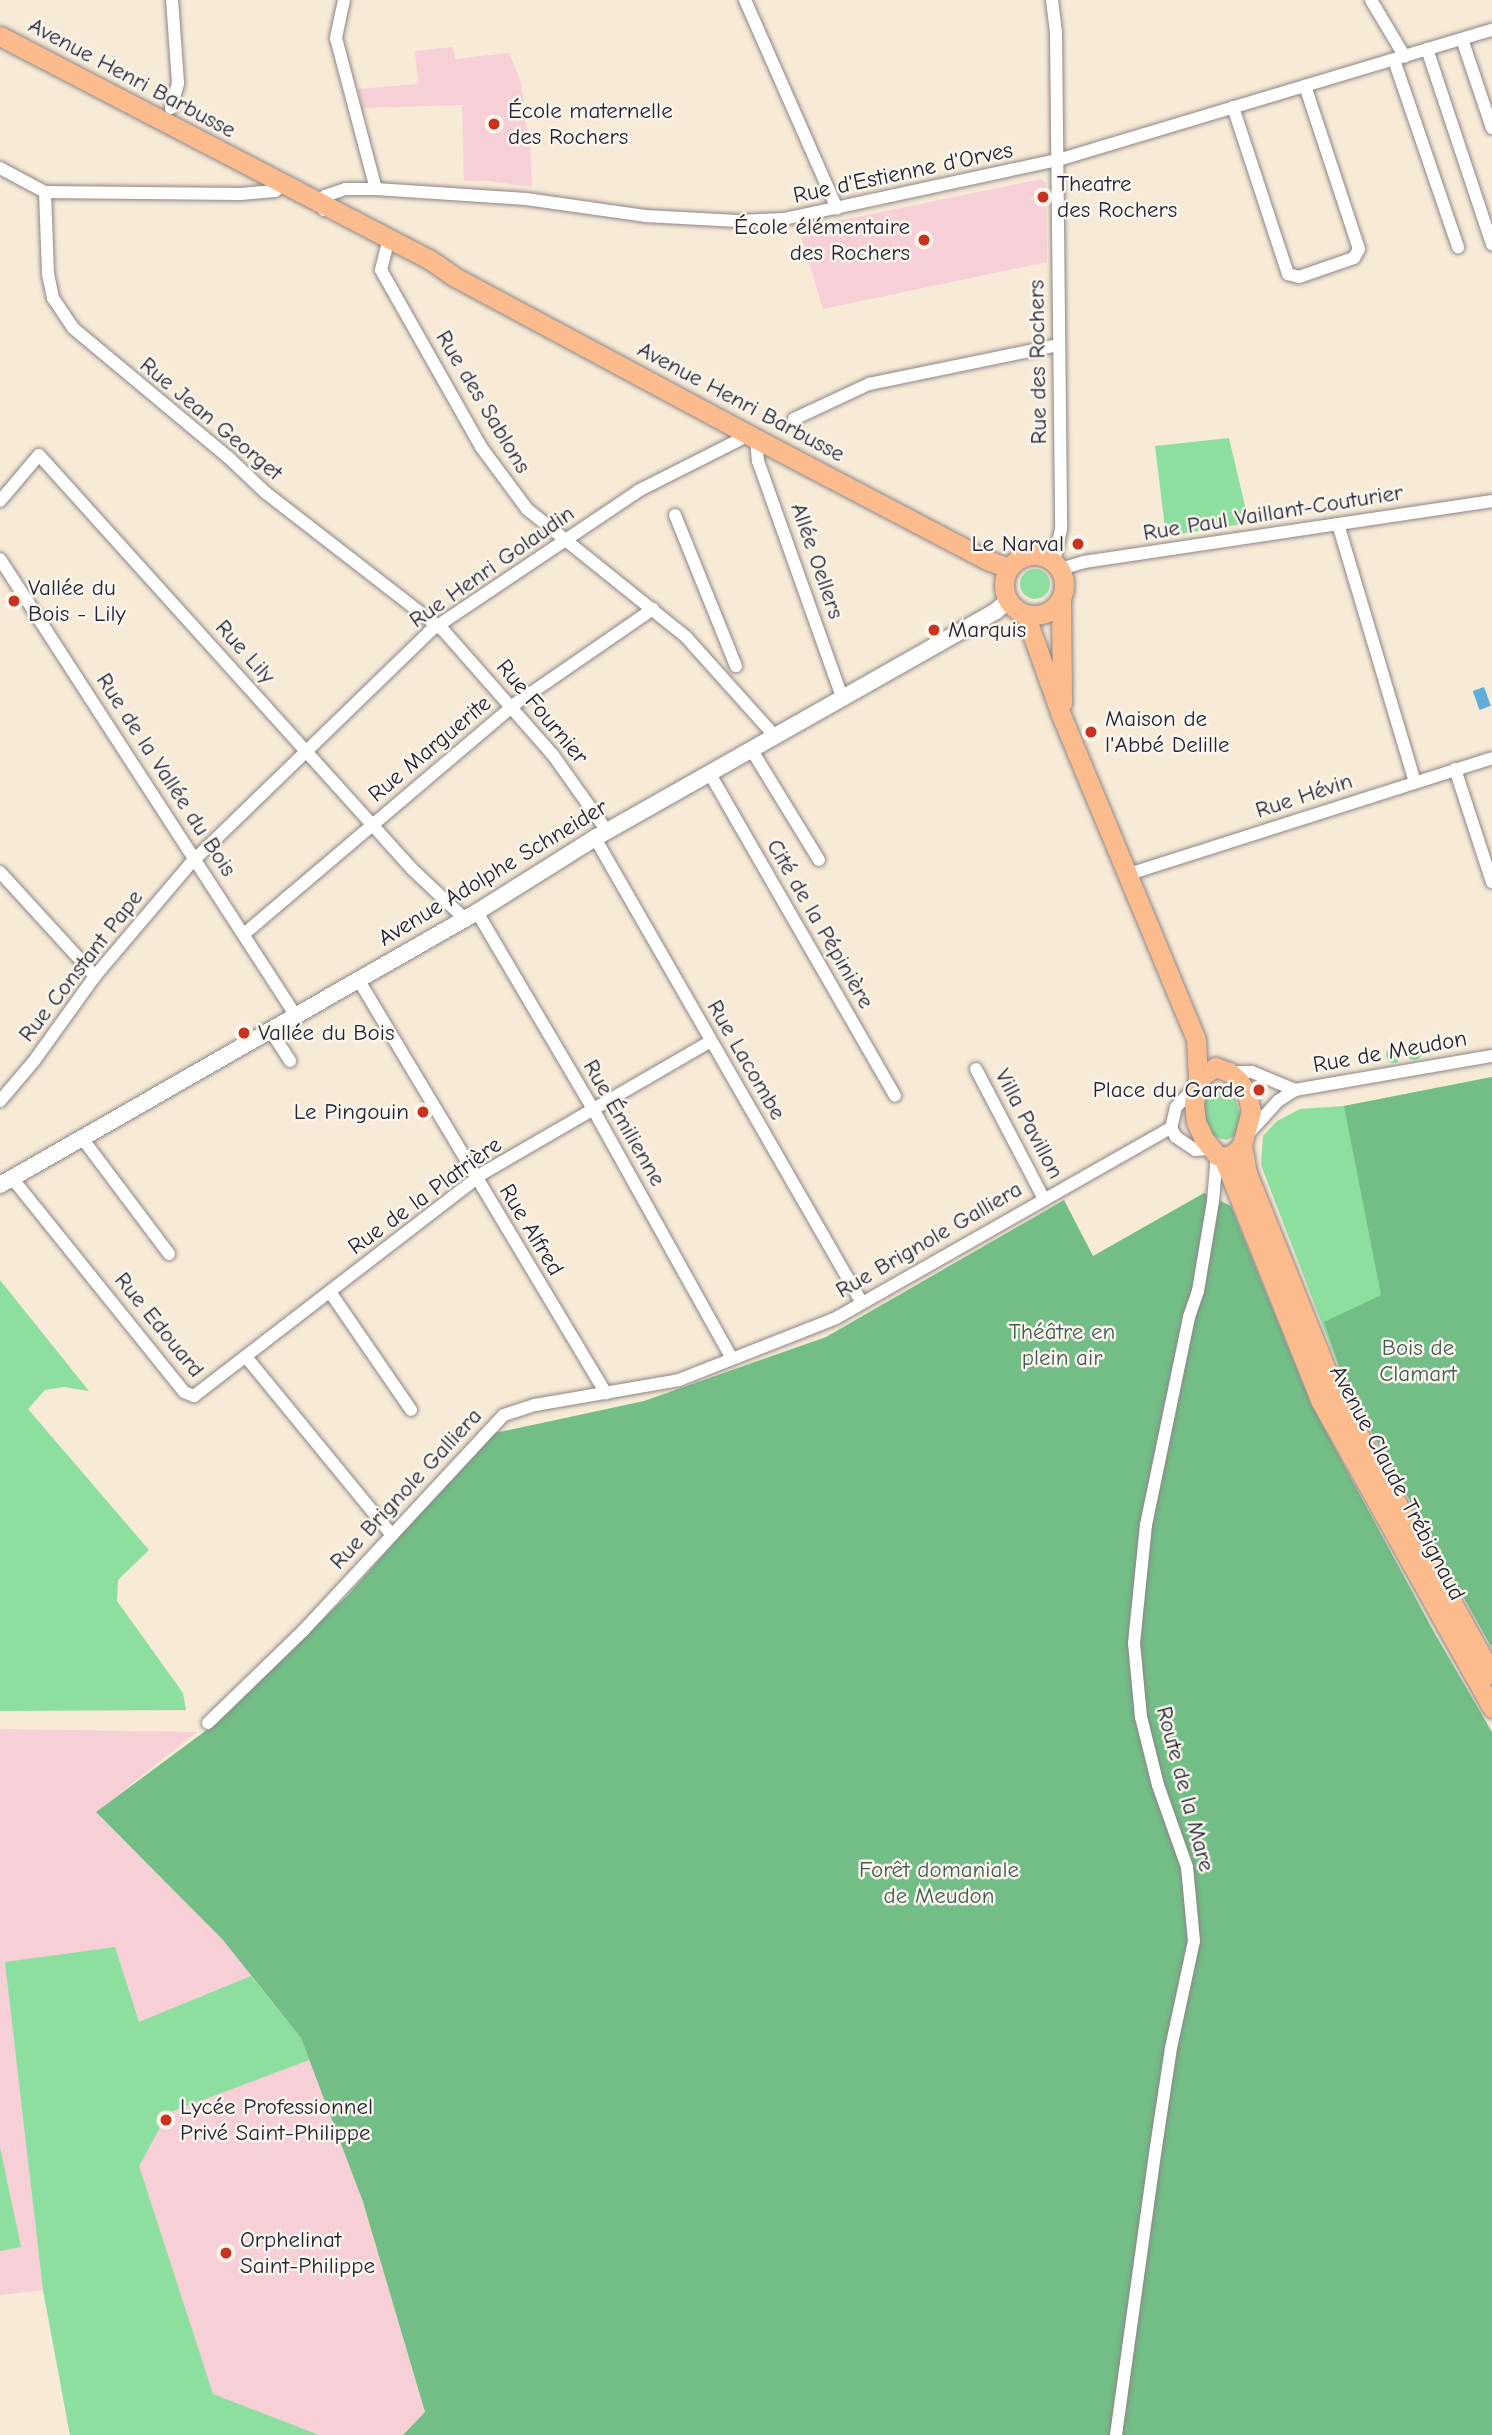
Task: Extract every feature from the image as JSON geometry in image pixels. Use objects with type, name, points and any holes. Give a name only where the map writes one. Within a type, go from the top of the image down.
[{"type":"main road","name":"Avenue Henri Barbusse","points":[[0,36],[387,244],[429,258],[453,276],[752,437],[987,560],[1009,568]]},
{"type":"main road","points":[[1062,715],[1061,599],[1065,584],[1057,566],[1030,555],[1009,568],[1004,584],[1008,601],[1025,614],[1062,715],[1196,1040],[1196,1122],[1217,1154],[1233,1154],[1245,1140],[1251,1111],[1247,1094],[1196,1040]]},
{"type":"main road","points":[[1025,614],[1046,613],[1061,599]]},
{"type":"main road","points":[[1196,1084],[1209,1070],[1226,1070]]},
{"type":"main road","name":"Avenue Claude Trébignaud","points":[[1245,1140],[1247,1173],[1336,1394],[1492,1674]]},
{"type":"main road","name":"Avenue Claude Trébignaud","points":[[1217,1154],[1321,1400],[1492,1708]]},
{"type":"street","points":[[171,108],[178,83],[172,0]]},
{"type":"street","points":[[344,0],[335,38],[376,189]]},
{"type":"street","points":[[745,0],[836,209]]},
{"type":"street","name":"Rue des Rochers","points":[[1052,0],[1056,33],[1062,529],[1057,566]]},
{"type":"street","points":[[1371,0],[1399,58],[1458,247]]},
{"type":"street","name":"Rue d'Estienne d'Orves","points":[[324,209],[325,196],[345,189],[376,189],[526,199],[618,214],[738,221],[784,219],[1058,160],[1492,30]]},
{"type":"street","points":[[1462,39],[1492,128]]},
{"type":"street","points":[[1427,50],[1492,244]]},
{"type":"street","points":[[1233,107],[1288,274],[1299,277],[1354,258],[1359,248],[1305,86]]},
{"type":"street","points":[[0,168],[45,192],[240,194],[280,186]]},
{"type":"street","name":"Rue Jean Georget","points":[[45,192],[48,274],[53,298],[72,328],[228,457],[266,493],[437,625]]},
{"type":"street","name":"Rue des Sablons","points":[[387,244],[381,270],[481,447],[527,509],[653,609],[706,657],[774,735]]},
{"type":"street","points":[[794,419],[869,384],[1059,345]]},
{"type":"street","name":"Rue Henri Golaudin","points":[[196,858],[437,625],[638,491],[752,437]]},
{"type":"street","name":"Allée Oellers","points":[[752,437],[758,461],[842,697]]},
{"type":"street","name":"Rue Lily","points":[[0,502],[39,455],[412,869],[470,915]]},
{"type":"street","name":"Rue Paul Vaillant-Couturier","points":[[1057,566],[1492,501]]},
{"type":"street","points":[[675,515],[736,666]]},
{"type":"street","points":[[1338,524],[1415,782]]},
{"type":"street","name":"Rue de la Vallée du Bois","points":[[0,559],[296,1016]]},
{"type":"street","name":"Avenue Adolphe Schneider","points":[[6,1182],[470,915],[774,735],[996,611],[1008,601]]},
{"type":"street","name":"Rue Marguerite","points":[[244,934],[511,708],[653,609]]},
{"type":"street","name":"Rue Fournier","points":[[437,625],[463,649],[553,755],[601,835]]},
{"type":"street","points":[[751,749],[819,860]]},
{"type":"street","name":"Rue Hévin","points":[[1129,874],[1492,758]]},
{"type":"street","points":[[1455,769],[1491,876]]},
{"type":"street","name":"Cité de la Pépinière","points":[[710,774],[895,1096]]},
{"type":"street","name":"Rue Lacombe","points":[[601,835],[711,1041],[862,1303]]},
{"type":"street","name":"Rue Constant Pape","points":[[0,1101],[34,1061],[95,976],[196,858]]},
{"type":"street","points":[[0,872],[95,976]]},
{"type":"street","name":"Rue Émilienne","points":[[470,915],[593,1109],[731,1357]]},
{"type":"street","name":"Rue Alfred","points":[[358,979],[606,1394]]},
{"type":"street","points":[[270,1030],[289,1060]]},
{"type":"street","name":"Rue de la Platrière","points":[[247,1357],[477,1178],[711,1041]]},
{"type":"street","name":"Rue de Meudon","points":[[1245,1140],[1278,1101],[1295,1090],[1492,1056]]},
{"type":"street","name":"Villa Pavillon","points":[[976,1069],[1044,1199]]},
{"type":"street","name":"Rue de Meudon","points":[[1226,1070],[1252,1072],[1295,1090]]},
{"type":"street","points":[[1196,1084],[1176,1107],[1171,1128],[1176,1138],[1195,1150],[1217,1154]]},
{"type":"street","name":"Rue Brignole Galliera","points":[[208,1723],[303,1631],[504,1415],[535,1405],[679,1380],[731,1357],[836,1318],[1171,1128]]},
{"type":"street","points":[[82,1138],[169,1254]]},
{"type":"street","name":"Route de la Mare","points":[[1116,2435],[1157,2134],[1194,1941],[1187,1867],[1158,1785],[1141,1717],[1134,1643],[1146,1525],[1189,1317],[1198,1291],[1213,1201],[1217,1154]]},
{"type":"street","name":"Rue Edouard","points":[[6,1182],[189,1396],[200,1394],[247,1357]]},
{"type":"street","points":[[330,1292],[411,1410]]},
{"type":"street","points":[[247,1357],[392,1535]]},
{"type":"shaded area","name":"École maternelle des Rochers","points":[[453,47],[455,59],[509,53],[520,79],[524,102],[520,103],[530,140],[532,187],[488,181],[464,181],[462,105],[363,108],[358,89],[418,84],[415,51]]},
{"type":"shaded area","name":"École élémentaire des Rochers","points":[[1041,179],[1046,183],[1047,262],[823,309],[799,229]]},
{"type":"shaded area","name":"Lycée Professionnel Privé Saint-Philippe","points":[[0,1729],[197,1732],[96,1812],[223,1940],[301,2038],[363,2202],[425,2412],[403,2435],[70,2435],[43,2290],[0,2295]]},
{"type":"green space","points":[[1229,438],[1249,523],[1166,536],[1155,446]]},
{"type":"green space","points":[[1035,569],[1046,573],[1050,584],[1046,595],[1035,599],[1024,595],[1020,584],[1024,573]]},
{"type":"green space","points":[[1411,1044],[1417,1044],[1422,1052],[1420,1058],[1411,1060],[1406,1055],[1406,1049]]},
{"type":"green space","points":[[1394,1047],[1400,1049],[1400,1061],[1394,1063],[1388,1061],[1386,1055],[1388,1049]]},
{"type":"green space","name":"Bois de Clamart","points":[[1492,1077],[1492,1648],[1346,1386],[1261,1165],[1263,1136],[1277,1121],[1300,1109],[1344,1106]]},
{"type":"green space","name":"Bois de Clamart","points":[[1492,1077],[1492,1648],[1346,1386],[1324,1322],[1381,1295],[1344,1106]]},
{"type":"green space","points":[[1224,1087],[1234,1095],[1241,1117],[1236,1136],[1226,1140],[1213,1136],[1206,1122],[1203,1101],[1210,1090]]},
{"type":"green space","name":"Forêt domaniale de Meudon","points":[[1204,1193],[1231,1206],[1311,1404],[1435,1634],[1492,1732],[1492,2435],[403,2435],[425,2412],[363,2202],[301,2038],[223,1940],[96,1812],[212,1726],[348,1595],[490,1434],[644,1401],[826,1337],[1064,1200],[1093,1256]]},
{"type":"green space","points":[[0,1280],[89,1391],[64,1387],[45,1390],[28,1409],[149,1550],[118,1580],[117,1601],[183,1693],[186,1710],[0,1711]]},
{"type":"green space","points":[[115,1947],[139,2022],[251,1976],[301,2038],[309,2060],[168,2113],[139,2166],[213,2394],[319,2435],[70,2435],[43,2290],[5,1962]]},
{"type":"green space","points":[[0,2147],[21,2247],[0,2251]]},
{"type":"water","points":[[1484,687],[1491,706],[1480,710],[1473,691]]},
{"type":"place","name":"École maternelle des Rochers","points":[[494,124]]},
{"type":"place","name":"Theatre des Rochers","points":[[1043,197]]},
{"type":"place","name":"École élémentaire des Rochers","points":[[924,240]]},
{"type":"place","name":"Le Narval","points":[[1078,544]]},
{"type":"place","name":"Vallée du Bois - Lily","points":[[14,601]]},
{"type":"place","name":"Marquis","points":[[934,630]]},
{"type":"place","name":"Maison de l'Abbé Delille","points":[[1091,732]]},
{"type":"place","name":"Vallée du Bois","points":[[244,1033]]},
{"type":"place","name":"Place du Garde","points":[[1259,1090]]},
{"type":"place","name":"Le Pingouin","points":[[423,1112]]},
{"type":"place","name":"Lycée Professionnel Privé Saint-Philippe","points":[[166,2120]]},
{"type":"place","name":"Orphelinat Saint-Philippe","points":[[226,2253]]},
{"type":"park label","name":"Théâtre en plein air","points":[[1062,1345]]}]
